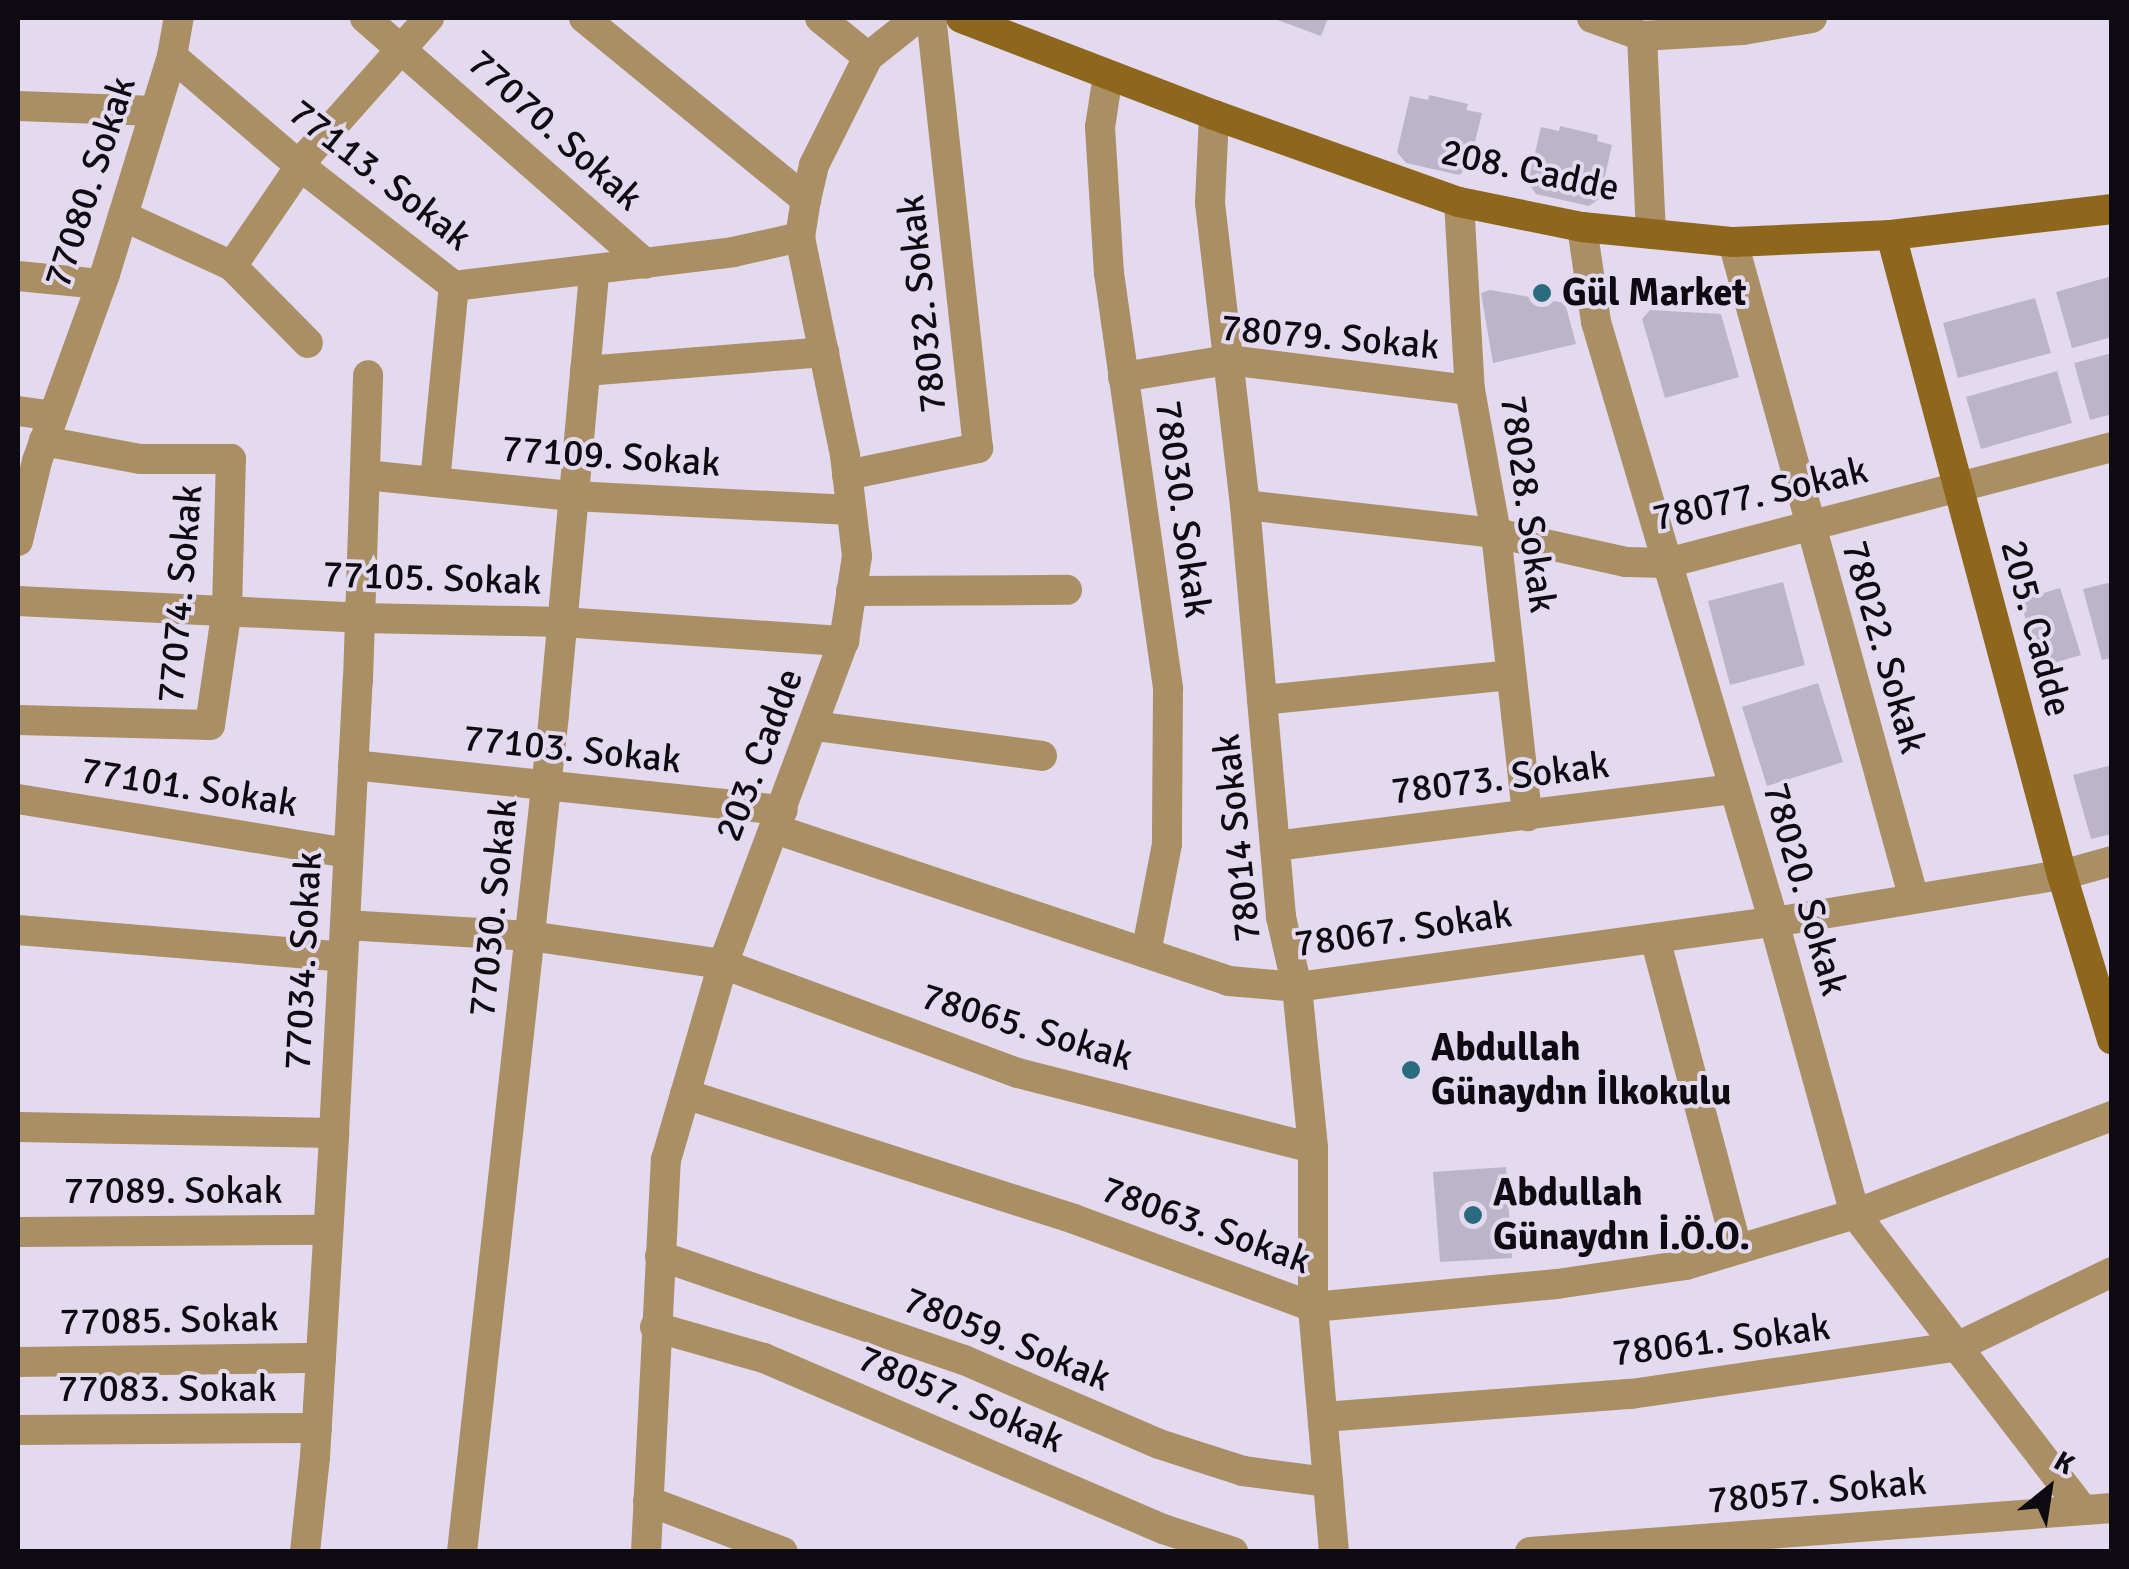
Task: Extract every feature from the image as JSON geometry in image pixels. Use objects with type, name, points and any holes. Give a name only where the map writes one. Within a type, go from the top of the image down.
[{"type":"street","name":"77080. Sokak","points":[[18,541],[22,503],[101,284],[172,56],[179,18]]},
{"type":"street","name":"77070. Sokak","points":[[364,18],[646,264]]},
{"type":"street","points":[[232,266],[300,166],[429,18]]},
{"type":"street","points":[[584,18],[806,200]]},
{"type":"street","points":[[820,18],[868,57]]},
{"type":"street","name":"203. Cadde","points":[[646,1552],[666,1160],[722,964],[816,726],[844,641],[857,556],[847,475],[800,237],[806,200],[814,165],[868,57],[917,18]]},
{"type":"street","name":"78032. Sokak","points":[[847,475],[978,448],[930,18]]},
{"type":"street","name":"208. Cadde","points":[[961,18],[1009,25],[1108,75],[1459,202],[1582,227],[1732,242],[1892,235],[2112,209]]},
{"type":"street","points":[[1592,18],[1642,36],[1743,30],[1812,18]]},
{"type":"street","points":[[1642,36],[1651,234]]},
{"type":"street","name":"77113. Sokak","points":[[172,56],[300,166],[454,286],[646,264],[800,237]]},
{"type":"street","name":"78030. Sokak","points":[[1108,75],[1100,127],[1109,273],[1168,689],[1167,844],[1146,953]]},
{"type":"street","points":[[18,106],[155,111]]},
{"type":"street","name":"78014 Sokak","points":[[1214,116],[1210,203],[1245,505],[1281,917],[1297,987],[1313,1148],[1313,1307],[1334,1552]]},
{"type":"street","name":"78028. Sokak","points":[[1459,202],[1470,390],[1496,533],[1527,816]]},
{"type":"street","points":[[123,216],[232,266],[308,342]]},
{"type":"street","name":"78020. Sokak","points":[[1582,227],[1596,322],[1774,922],[1854,1214],[2097,1509]]},
{"type":"street","name":"205. Cadde","points":[[1892,235],[2062,875],[2112,1040]]},
{"type":"street","name":"78022. Sokak","points":[[1732,242],[1914,899]]},
{"type":"street","name":"77030. Sokak","points":[[462,1552],[546,788],[594,271]]},
{"type":"street","points":[[18,276],[101,284]]},
{"type":"street","points":[[435,482],[454,286]]},
{"type":"street","points":[[584,371],[824,352]]},
{"type":"street","name":"78079. Sokak","points":[[1123,377],[1228,360],[1470,390]]},
{"type":"street","name":"77034. Sokak","points":[[305,1552],[317,1428],[334,1133],[368,374]]},
{"type":"street","points":[[18,411],[48,429]]},
{"type":"street","name":"77074. Sokak","points":[[18,720],[210,724],[227,609],[231,459],[140,459],[48,429]]},
{"type":"street","name":"78077. Sokak","points":[[1245,505],[1496,533],[1626,562],[1668,563],[2112,447]]},
{"type":"street","name":"77109. Sokak","points":[[365,475],[573,496],[851,510]]},
{"type":"street","points":[[851,591],[1068,590]]},
{"type":"street","name":"77105. Sokak","points":[[18,602],[360,618],[562,622],[844,641]]},
{"type":"street","points":[[1262,700],[1511,675]]},
{"type":"street","points":[[816,726],[1042,756]]},
{"type":"street","name":"77103. Sokak","points":[[353,765],[779,819]]},
{"type":"street","name":"78073. Sokak","points":[[1275,846],[1734,789]]},
{"type":"street","name":"77101. Sokak","points":[[18,798],[348,854]]},
{"type":"street","name":"78067. Sokak","points":[[779,819],[1229,981],[1297,987],[1774,922],[2062,875],[2112,861]]},
{"type":"street","name":"78065. Sokak","points":[[344,925],[530,936],[722,964],[1018,1073],[1313,1148]]},
{"type":"street","points":[[18,930],[343,958]]},
{"type":"street","points":[[1655,938],[1737,1249]]},
{"type":"street","name":"78063. Sokak","points":[[686,1094],[1074,1220],[1313,1307],[1557,1284],[1686,1265],[1854,1214],[2112,1116]]},
{"type":"street","points":[[18,1127],[334,1133]]},
{"type":"street","name":"77089. Sokak","points":[[18,1232],[328,1230]]},
{"type":"street","name":"78059. Sokak","points":[[660,1256],[964,1360],[1160,1444],[1243,1471],[1328,1482]]},
{"type":"street","name":"78061. Sokak","points":[[1322,1416],[1631,1394],[1959,1346],[2112,1272]]},
{"type":"street","name":"78057. Sokak","points":[[655,1326],[764,1358],[1163,1529],[1233,1552]]},
{"type":"street","name":"77085. Sokak","points":[[18,1362],[321,1358]]},
{"type":"street","name":"77083. Sokak","points":[[18,1430],[317,1428]]},
{"type":"street","points":[[648,1500],[783,1552]]},
{"type":"street","name":"78057. Sokak","points":[[1530,1552],[1697,1546],[2097,1509]]},
{"type":"building","points":[[1272,18],[1328,18],[1321,36]]},
{"type":"building","points":[[1429,95],[1468,104],[1466,110],[1482,113],[1469,167],[1459,175],[1406,163],[1397,152],[1410,96],[1428,100]]},
{"type":"building","points":[[1560,126],[1598,135],[1597,141],[1612,145],[1600,198],[1589,206],[1536,194],[1528,183],[1541,127],[1559,131]]},
{"type":"building","points":[[2112,276],[2112,337],[2072,348],[2056,292]]},
{"type":"building","points":[[1490,290],[1565,303],[1576,344],[1493,363],[1481,293]]},
{"type":"building","points":[[2035,298],[2051,353],[1958,378],[1943,323]]},
{"type":"building","points":[[1650,310],[1721,314],[1739,377],[1665,398],[1642,319]]},
{"type":"building","points":[[2112,353],[2112,414],[2090,420],[2074,363]]},
{"type":"building","points":[[2057,371],[2072,423],[1981,449],[1966,397]]},
{"type":"building","points":[[1783,582],[1805,665],[1730,685],[1708,601]]},
{"type":"building","points":[[2112,582],[2112,658],[2102,660],[2083,589]]},
{"type":"building","points":[[2060,588],[2081,655],[2040,667],[2020,600]]},
{"type":"building","points":[[1818,683],[1843,762],[1767,786],[1742,707]]},
{"type":"building","points":[[2112,765],[2112,834],[2091,839],[2073,775]]},
{"type":"building","name":"Abdullah Günaydın İ.Ö.O.","points":[[1506,1167],[1512,1258],[1440,1262],[1433,1172]]},
{"type":"place","name":"Gül Market","points":[[1542,293]]},
{"type":"place","name":"Abdullah Günaydın İlkokulu","points":[[1411,1070]]},
{"type":"place","name":"Abdullah Günaydın İ.Ö.O.","points":[[1473,1215]]}]
